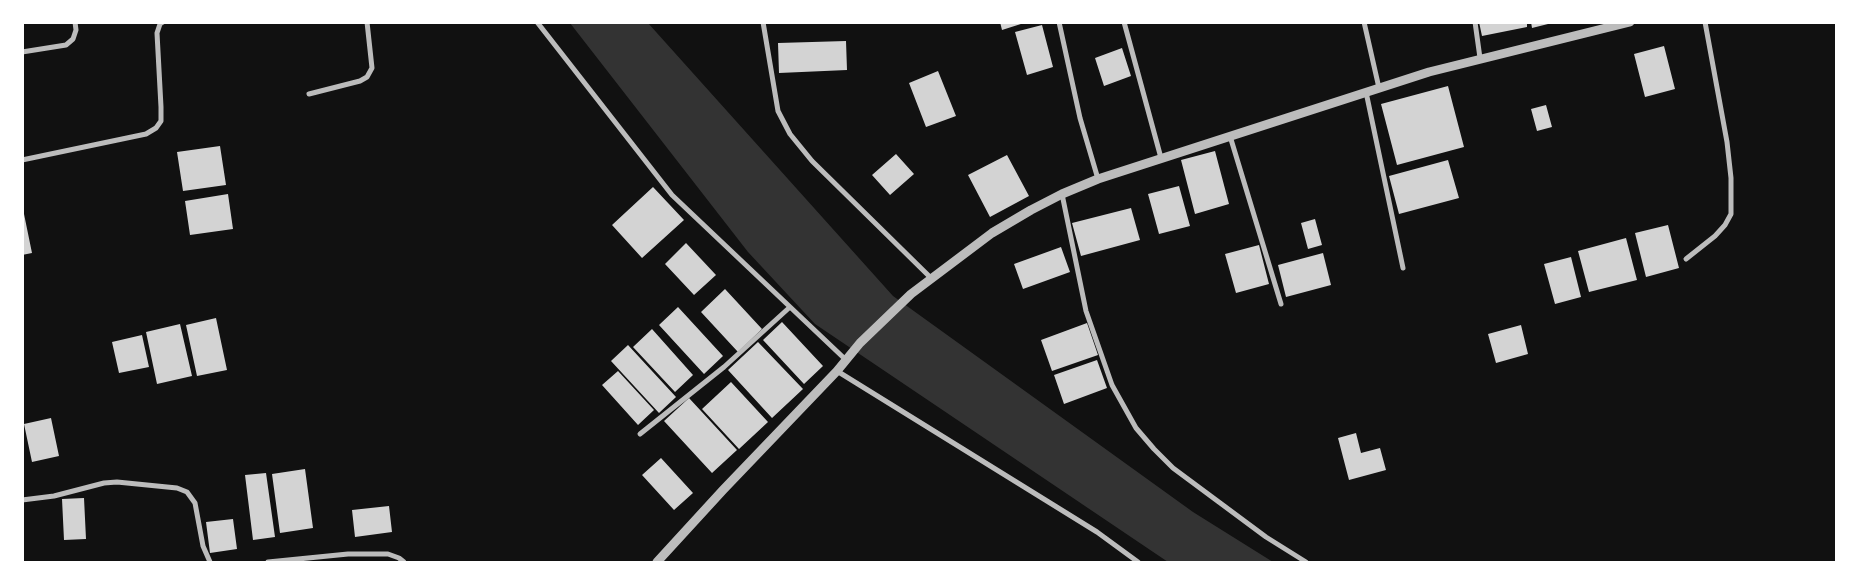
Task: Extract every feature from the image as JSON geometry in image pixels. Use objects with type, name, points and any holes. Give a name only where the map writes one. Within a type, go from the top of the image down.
[{"type":"street","points":[[22,52],[66,45],[73,39],[76,30],[75,22]]},
{"type":"street","points":[[22,160],[146,134],[156,128],[160,121],[161,107],[157,33],[160,24],[163,22]]},
{"type":"street","points":[[309,94],[360,81],[367,77],[372,68],[367,22]]},
{"type":"street","points":[[537,22],[672,194],[846,360]]},
{"type":"street","points":[[763,22],[778,111],[790,134],[812,161],[932,279]]},
{"type":"street","points":[[1058,22],[1080,118],[1098,179]]},
{"type":"street","points":[[1124,22],[1161,158]]},
{"type":"street","points":[[1364,22],[1379,88]]},
{"type":"street","points":[[1475,22],[1480,58]]},
{"type":"street","points":[[657,562],[837,371],[860,343],[911,294],[992,233],[1031,210],[1062,194],[1098,179],[1429,72],[1630,22]]},
{"type":"street","points":[[1686,260],[1725,226],[1731,214],[1731,178],[1727,142],[1705,22]]},
{"type":"street","points":[[1366,92],[1403,268]]},
{"type":"street","points":[[1230,135],[1281,304]]},
{"type":"street","points":[[1062,194],[1086,311],[1112,385],[1136,428],[1173,468],[1266,537],[1306,562]]},
{"type":"street","points":[[640,434],[724,367],[790,307]]},
{"type":"street","points":[[837,371],[1097,532],[1138,562]]},
{"type":"street","points":[[22,500],[54,496],[104,483],[117,482],[177,488],[187,492],[195,504],[203,546],[210,562]]},
{"type":"street","points":[[268,562],[348,554],[388,554],[404,562]]},
{"type":"shaded area","points":[[570,23],[648,23],[893,296],[1193,512],[1273,562],[1168,562],[815,324],[748,252]]},
{"type":"building","points":[[1000,22],[1024,22],[1024,23],[1002,30]]},
{"type":"building","points":[[1479,22],[1527,22],[1527,27],[1482,36]]},
{"type":"building","points":[[1531,22],[1552,22],[1552,23],[1532,28]]},
{"type":"building","points":[[1042,25],[1053,67],[1027,75],[1015,32]]},
{"type":"building","points":[[846,41],[847,70],[779,73],[778,43]]},
{"type":"building","points":[[1664,46],[1675,89],[1645,97],[1634,54]]},
{"type":"building","points":[[1122,48],[1131,76],[1104,86],[1095,58]]},
{"type":"building","points":[[938,71],[956,116],[926,127],[909,83]]},
{"type":"building","points":[[1448,86],[1464,147],[1397,165],[1381,104]]},
{"type":"building","points":[[1546,105],[1552,127],[1537,131],[1531,109]]},
{"type":"building","points":[[220,146],[226,185],[183,191],[177,152]]},
{"type":"building","points":[[1215,151],[1229,204],[1195,214],[1181,160]]},
{"type":"building","points":[[896,154],[914,174],[890,195],[872,175]]},
{"type":"building","points":[[1007,155],[1029,196],[990,217],[968,175]]},
{"type":"building","points":[[1448,160],[1459,198],[1399,214],[1389,176]]},
{"type":"building","points":[[1179,186],[1190,226],[1159,234],[1148,194]]},
{"type":"building","points":[[653,187],[684,220],[642,258],[612,225]]},
{"type":"building","points":[[228,194],[233,229],[190,235],[185,201]]},
{"type":"building","points":[[1131,208],[1140,240],[1081,256],[1072,223]]},
{"type":"building","points":[[24,214],[32,253],[22,255],[22,215]]},
{"type":"building","points":[[1315,219],[1322,245],[1308,249],[1301,223]]},
{"type":"building","points":[[1668,225],[1679,268],[1646,277],[1635,233]]},
{"type":"building","points":[[1626,238],[1637,280],[1589,292],[1578,251]]},
{"type":"building","points":[[686,243],[716,275],[694,295],[665,264]]},
{"type":"building","points":[[1259,245],[1269,284],[1236,293],[1225,254]]},
{"type":"building","points":[[1061,247],[1070,272],[1023,289],[1014,264]]},
{"type":"building","points":[[1323,253],[1331,285],[1286,297],[1278,265]]},
{"type":"building","points":[[1571,257],[1581,297],[1555,304],[1544,264]]},
{"type":"building","points":[[725,289],[762,329],[738,352],[701,312]]},
{"type":"building","points":[[678,307],[723,356],[704,374],[659,325]]},
{"type":"building","points":[[216,318],[227,370],[197,376],[186,325]]},
{"type":"building","points":[[782,322],[823,366],[804,384],[763,340]]},
{"type":"building","points":[[1087,323],[1098,355],[1052,371],[1041,340]]},
{"type":"building","points":[[180,324],[192,376],[157,384],[146,332]]},
{"type":"building","points":[[1521,325],[1528,354],[1496,363],[1488,334]]},
{"type":"building","points":[[652,329],[693,375],[675,392],[633,347]]},
{"type":"building","points":[[142,335],[149,367],[119,373],[112,342]]},
{"type":"building","points":[[758,342],[803,389],[772,418],[728,370]]},
{"type":"building","points":[[628,345],[676,397],[659,413],[611,361]]},
{"type":"building","points":[[1097,360],[1107,388],[1064,404],[1054,375]]},
{"type":"building","points":[[618,371],[654,410],[638,425],[602,385]]},
{"type":"building","points":[[731,382],[768,422],[739,449],[702,409]]},
{"type":"building","points":[[689,398],[737,450],[712,473],[664,421]]},
{"type":"building","points":[[51,418],[59,456],[32,462],[24,424]]},
{"type":"building","points":[[1356,433],[1361,453],[1380,448],[1386,470],[1349,480],[1338,438]]},
{"type":"building","points":[[661,458],[693,493],[674,510],[642,475]]},
{"type":"building","points":[[305,469],[313,528],[280,533],[272,474]]},
{"type":"building","points":[[266,473],[275,537],[253,540],[245,475]]},
{"type":"building","points":[[84,498],[86,539],[64,540],[62,499]]},
{"type":"building","points":[[389,506],[392,532],[355,537],[352,510]]},
{"type":"building","points":[[233,519],[237,549],[210,553],[206,522]]}]
